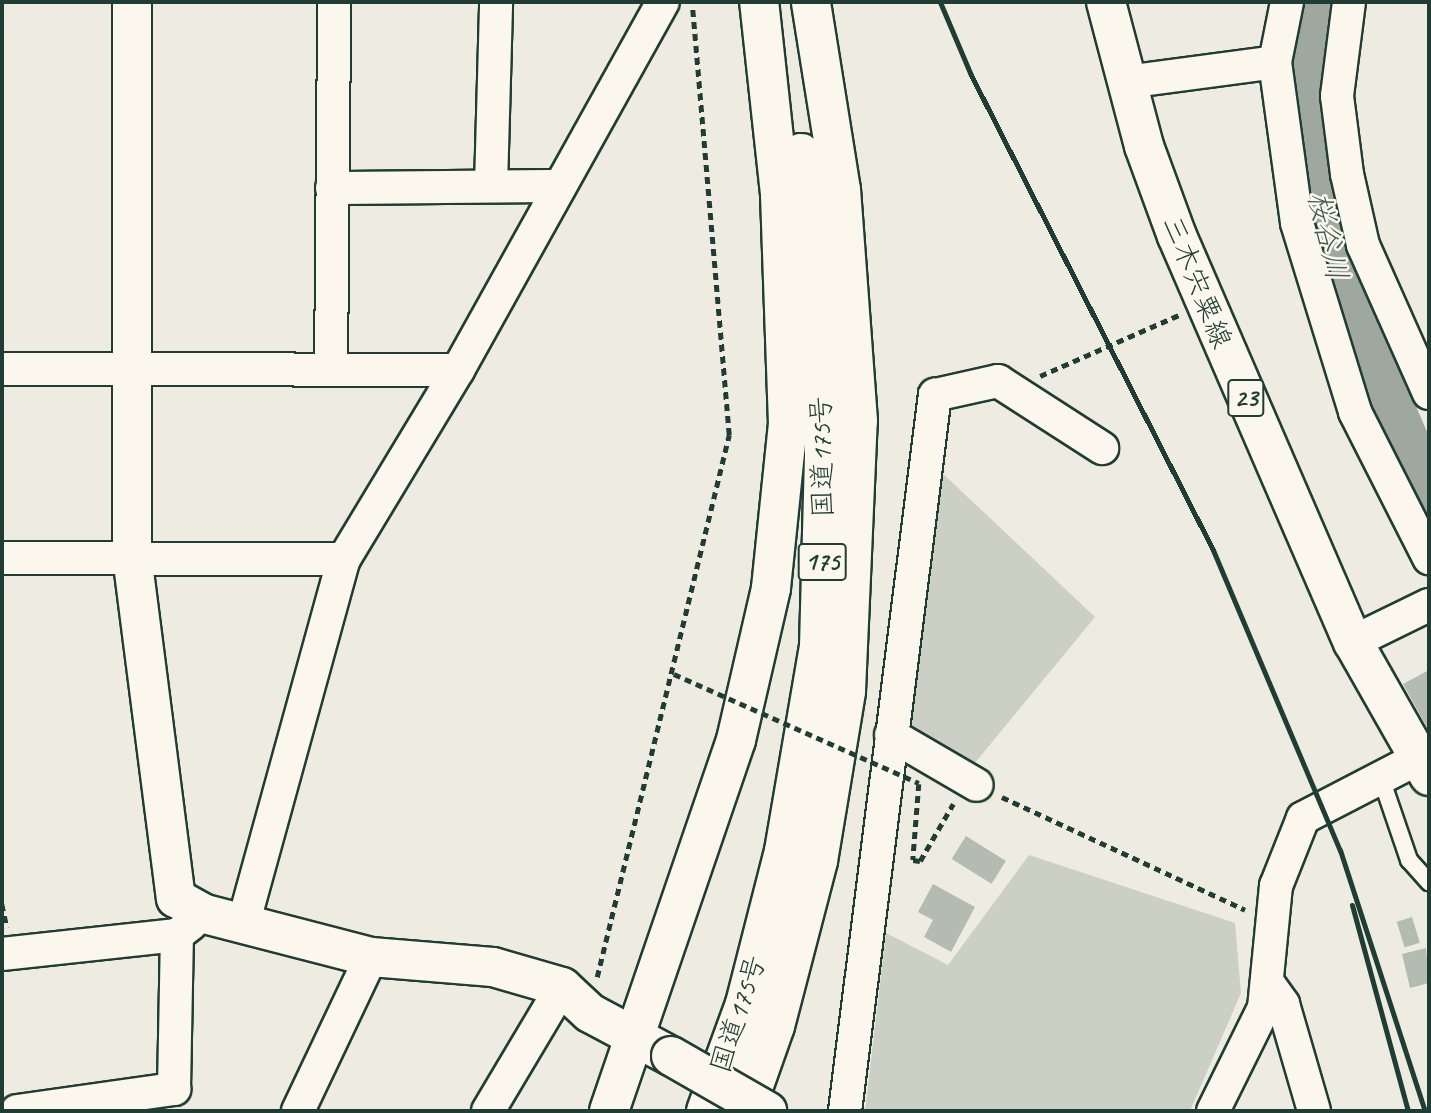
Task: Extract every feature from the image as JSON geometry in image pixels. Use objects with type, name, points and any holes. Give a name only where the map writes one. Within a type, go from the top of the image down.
[{"type":"main road","points":[[132,2],[132,556],[176,898],[191,924],[244,921],[371,957],[493,967],[562,987],[590,1013],[769,1111],[835,878],[846,691]]},
{"type":"main road","points":[[610,1111],[632,1037],[736,740],[771,588],[788,424],[780,194],[759,2]]},
{"type":"main road","name":"国道175号","points":[[706,1111],[745,1004],[784,851],[820,647],[824,454],[816,275],[794,102],[772,2]]},
{"type":"main road","name":"国道175号","points":[[745,1111],[775,1026],[818,861],[846,691],[858,421],[841,190],[811,2]]},
{"type":"main road","name":"三木宍粟線","points":[[1107,2],[1144,146],[1206,303],[1353,642],[1423,768]]},
{"type":"street","points":[[331,370],[334,2]]},
{"type":"street","points":[[491,186],[496,2]]},
{"type":"street","points":[[244,921],[344,559],[458,370],[663,2]]},
{"type":"street","points":[[1287,2],[1275,62],[1297,223],[1324,319],[1355,412],[1429,558]]},
{"type":"street","points":[[1349,2],[1337,96],[1347,174],[1363,245],[1429,393]]},
{"type":"street","points":[[1126,82],[1275,62]]},
{"type":"street","points":[[332,188],[560,186]]},
{"type":"street","points":[[2,369],[134,372],[458,370]]},
{"type":"street","points":[[845,1111],[935,395],[998,381],[1102,448]]},
{"type":"street","points":[[2,558],[132,556],[344,559]]},
{"type":"street","points":[[1353,642],[1429,605]]},
{"type":"street","points":[[891,736],[972,782]]},
{"type":"street","points":[[1213,1111],[1264,1008],[1276,886],[1303,818],[1381,778],[1423,768]]},
{"type":"street","points":[[2,954],[191,924],[174,1089],[18,1111]]},
{"type":"street","points":[[298,1111],[371,957]]},
{"type":"street","points":[[1268,984],[1283,1004],[1314,1111]]},
{"type":"street","points":[[488,1111],[562,987]]},
{"type":"lane","points":[[1381,778],[1409,860],[1429,882]]},
{"type":"path","points":[[590,1013],[674,674],[729,435],[691,2]]},
{"type":"path","points":[[998,381],[1039,376],[1206,303]]},
{"type":"path","points":[[674,674],[919,783],[913,860],[920,861],[972,782],[1274,923]]},
{"type":"shaded area","points":[[939,470],[1095,617],[965,775],[906,739]]},
{"type":"shaded area","points":[[1029,855],[1235,923],[1241,993],[1190,1111],[865,1111],[886,933],[948,965]]},
{"type":"building","points":[[1429,670],[1429,731],[1403,684]]},
{"type":"building","points":[[966,836],[1006,861],[992,884],[952,859]]},
{"type":"building","points":[[933,884],[975,907],[951,952],[924,937],[933,920],[918,912]]},
{"type":"building","points":[[1412,917],[1420,943],[1405,947],[1397,922]]},
{"type":"building","points":[[1426,948],[1429,983],[1410,988],[1402,954]]},
{"type":"waterway","name":"桜谷川","points":[[1319,2],[1308,135],[1328,262],[1429,496]]},
{"type":"railway","points":[[940,2],[971,75],[1213,550],[1340,850],[1425,1111]]},
{"type":"railway","points":[[1352,905],[1408,1111]]}]
